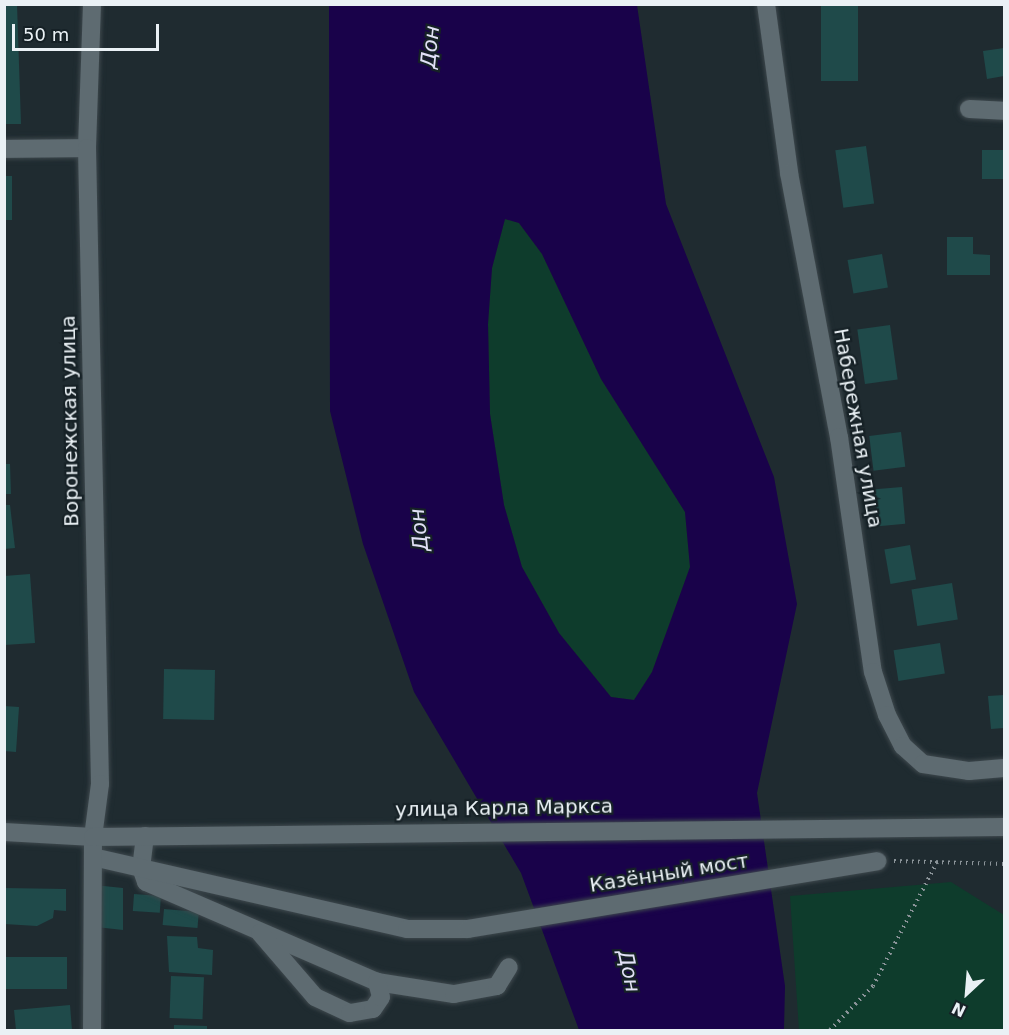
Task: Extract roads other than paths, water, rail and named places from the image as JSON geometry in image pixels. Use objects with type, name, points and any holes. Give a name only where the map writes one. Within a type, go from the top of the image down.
[{"type":"street","name":"Воронежская улица","points":[[92,4],[87,148],[100,784],[93,837],[92,1030]]},
{"type":"street","name":"Набережная улица","points":[[766,4],[789,173],[880,694],[903,746],[923,764],[969,771],[1005,768]]},
{"type":"street","points":[[969,109],[1005,111]]},
{"type":"street","points":[[4,149],[87,148]]},
{"type":"street","name":"улица Карла Маркса","points":[[4,832],[93,837],[877,826],[1005,827]]},
{"type":"street","points":[[145,836],[141,868],[146,882],[377,982],[453,993],[497,986],[509,967]]},
{"type":"street","points":[[93,857],[141,868]]},
{"type":"street","name":"Казённый мост","points":[[141,868],[407,929],[468,929],[878,861]]},
{"type":"street","points":[[259,931],[315,997],[350,1013],[373,1009],[381,997],[377,982]]},
{"type":"water","name":"Дон","points":[[329,5],[637,5],[666,204],[774,477],[797,604],[757,793],[785,986],[784,1030],[579,1030],[521,873],[414,692],[363,544],[330,411]],"holes":[[[505,219],[519,223],[542,254],[601,379],[685,512],[690,567],[652,672],[634,700],[611,697],[559,633],[522,567],[504,505],[490,414],[488,324],[492,268]]]}]
